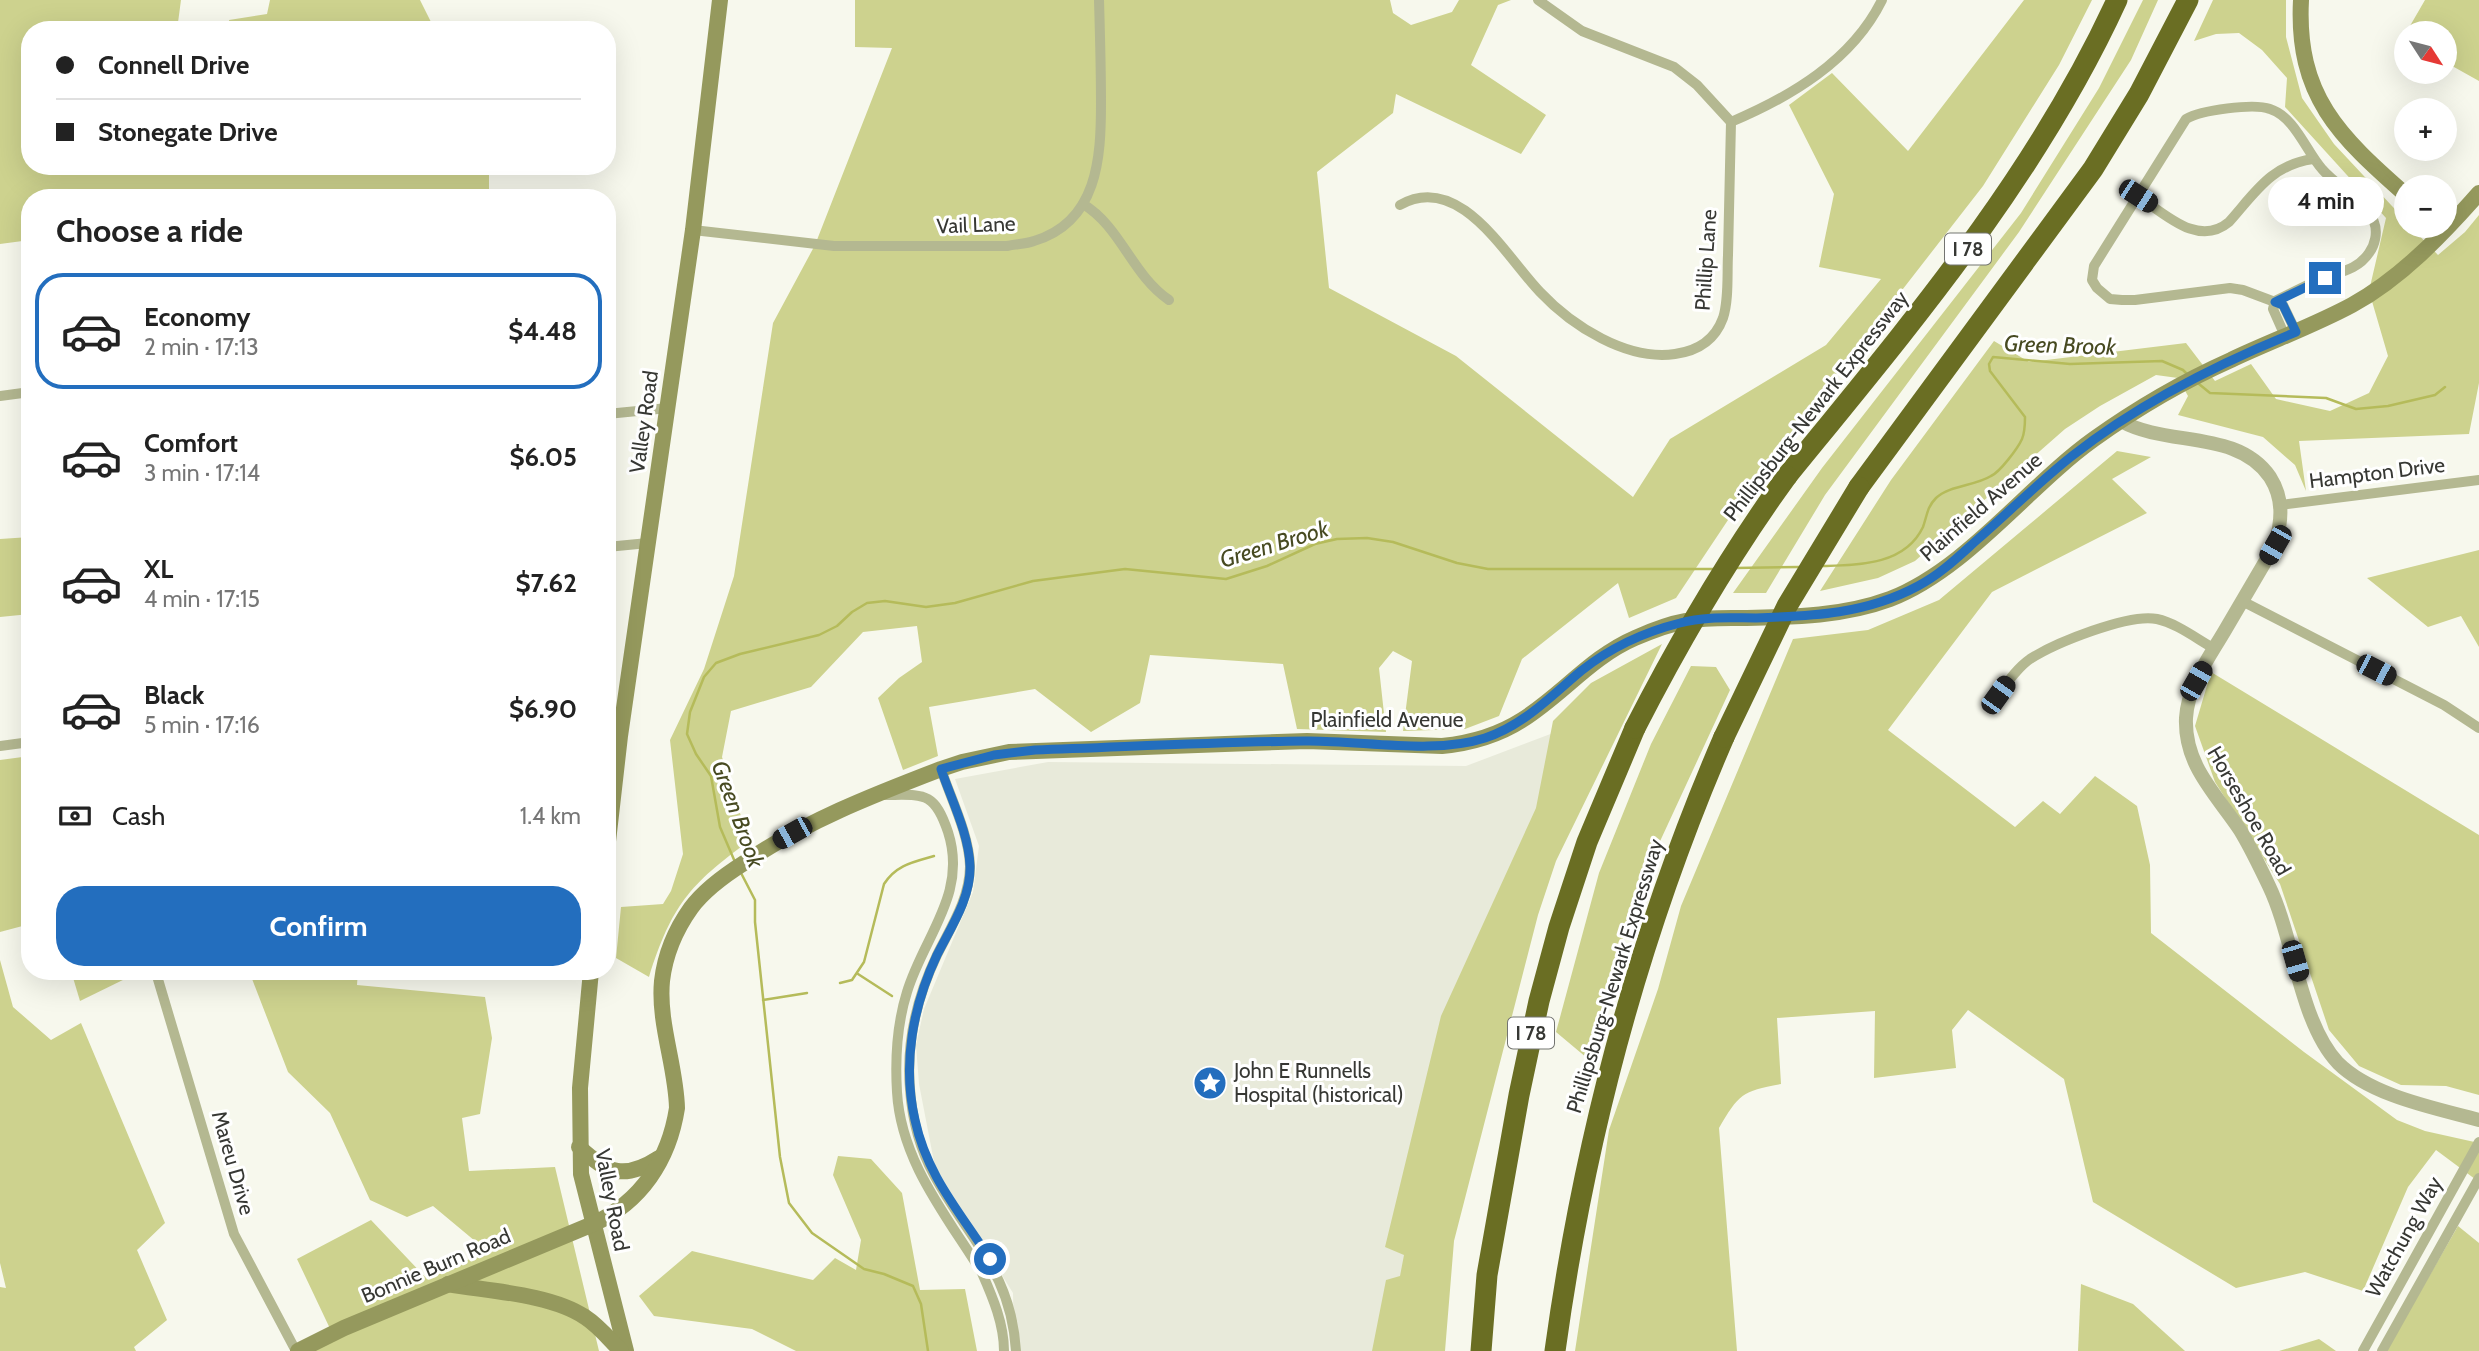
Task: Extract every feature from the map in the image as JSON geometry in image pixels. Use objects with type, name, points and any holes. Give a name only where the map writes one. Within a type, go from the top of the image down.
[{"type":"highway","name":"Phillipsburg-Newark Expressway","points":[[1480,1351],[1487,1275],[1518,1095],[1539,1001],[1559,927],[1587,842],[1635,728],[1670,659],[1759,514],[1917,316],[2008,192],[2067,98],[2117,0]]},
{"type":"highway","name":"Phillipsburg-Newark Expressway","points":[[1555,1351],[1583,1182],[1594,1130],[1629,1001],[1679,848],[1724,737],[1787,606],[1859,487],[2093,169],[2139,94],[2188,0]]},
{"type":"main road","name":"Valley Road","points":[[616,771],[693,230],[720,0]]},
{"type":"main road","points":[[2301,0],[2302,45],[2311,79],[2330,119],[2365,158],[2394,184]]},
{"type":"main road","name":"Plainfield Avenue","points":[[2457,214],[2479,193]]},
{"type":"main road","name":"Plainfield Avenue","points":[[593,1224],[618,1211],[643,1188],[662,1157],[675,1125],[677,1087],[662,984],[674,939],[692,906],[709,888],[804,826],[941,769],[994,755],[1035,750],[1307,741],[1443,746],[1476,741],[1523,720],[1606,653],[1631,639],[1656,630],[1685,621],[1708,618],[1826,615],[1874,604],[1918,586],[1946,568],[2069,458],[2121,421],[2204,374],[2352,305],[2383,285],[2432,238]]},
{"type":"main road","name":"Valley Road","points":[[590,980],[580,1088],[581,1174],[623,1351]]},
{"type":"main road","points":[[579,1147],[600,1164],[617,1172],[642,1169],[662,1157]]},
{"type":"main road","name":"Bonnie Burn Road","points":[[297,1351],[344,1328],[593,1224]]},
{"type":"main road","points":[[447,1284],[554,1301],[588,1318],[623,1351]]},
{"type":"street","name":"Vail Lane","points":[[693,230],[834,246],[1007,246],[1034,241],[1051,233],[1072,218],[1083,204],[1099,160],[1099,0]]},
{"type":"street","points":[[1538,0],[1551,4],[1593,36],[1674,67],[1697,85],[1731,122],[1798,90],[1815,77],[1849,46],[1882,0]]},
{"type":"street","points":[[2275,302],[2230,288],[2135,300],[2110,299],[2092,280],[2092,272],[2138,196],[2186,119],[2196,113],[2259,107],[2270,109],[2286,119],[2329,178],[2370,215],[2374,222],[2376,237],[2370,253],[2361,262],[2347,271],[2316,281],[2275,302],[2273,309],[2291,334]]},
{"type":"street","name":"Phillip Lane","points":[[1400,205],[1411,199],[1430,198],[1454,204],[1472,215],[1490,232],[1540,292],[1601,339],[1623,348],[1648,353],[1670,355],[1688,352],[1710,340],[1723,317],[1727,280],[1731,122]]},
{"type":"street","points":[[2138,196],[2191,230],[2210,232],[2229,222],[2279,169],[2291,163],[2313,159]]},
{"type":"street","points":[[1083,204],[1102,217],[1143,277],[1169,300]]},
{"type":"street","points":[[0,396],[21,393]]},
{"type":"street","points":[[616,413],[668,408]]},
{"type":"street","name":"Horseshoe Road","points":[[2121,421],[2147,433],[2240,451],[2255,460],[2273,483],[2280,505],[2280,527],[2275,545],[2191,692],[2186,718],[2188,745],[2202,779],[2238,828],[2271,889],[2317,1032],[2337,1062],[2361,1081],[2386,1092],[2479,1120]]},
{"type":"street","name":"Hampton Drive","points":[[2280,505],[2479,480]]},
{"type":"street","points":[[616,546],[648,543]]},
{"type":"street","points":[[2242,601],[2444,705],[2479,728]]},
{"type":"street","points":[[1998,695],[2011,677],[2029,660],[2056,646],[2129,619],[2161,620],[2215,649]]},
{"type":"street","points":[[0,746],[21,743]]},
{"type":"street","points":[[941,769],[964,833],[970,866],[963,901],[932,967],[916,1014],[910,1060],[910,1088],[914,1118],[932,1172],[990,1259],[1009,1304],[1015,1330],[1016,1351]]},
{"type":"street","points":[[874,795],[915,795],[932,800],[953,848],[955,865],[949,898],[905,996],[897,1047],[897,1094],[900,1119],[917,1168],[982,1273],[990,1291],[1004,1351]]},
{"type":"street","name":"Mareu Drive","points":[[158,980],[234,1234],[297,1351]]},
{"type":"street","name":"Watchung Way","points":[[2363,1351],[2479,1142]]},
{"type":"street","name":"Watchung Way","points":[[2382,1351],[2479,1178]]},
{"type":"shaded area","points":[[1569,727],[1385,1351],[1014,1351],[1013,1293],[935,1167],[919,1084],[916,1045],[924,1009],[973,892],[979,846],[955,779],[1048,762],[1466,766]]},
{"type":"green space","points":[[0,0],[181,0],[178,21],[21,21],[21,175],[489,175],[489,189],[21,189],[21,241],[0,244]]},
{"type":"green space","points":[[270,0],[420,0],[430,21],[229,21],[267,14]]},
{"type":"green space","points":[[855,0],[1390,0],[1393,13],[1411,25],[1452,12],[1459,0],[1511,0],[1498,5],[1471,65],[1546,115],[1521,154],[1396,94],[1393,113],[1317,172],[1329,288],[1456,356],[1633,497],[1670,439],[1826,345],[1881,279],[1819,267],[1834,194],[1789,105],[1832,73],[1908,151],[2024,0],[2092,0],[2059,65],[1983,186],[1756,478],[1676,598],[1629,618],[1618,583],[1522,659],[1499,716],[1465,729],[1403,731],[1412,661],[1393,651],[1379,668],[1386,732],[1297,729],[1283,664],[1150,655],[1140,703],[1091,732],[1035,689],[929,707],[938,756],[903,770],[878,698],[899,678],[922,662],[917,626],[863,632],[811,687],[731,711],[722,757],[749,841],[711,871],[685,898],[666,932],[649,977],[616,958],[621,907],[663,904],[671,891],[683,854],[670,740],[704,669],[734,576],[773,323],[815,245],[892,48],[855,47]]},
{"type":"green space","points":[[2143,0],[2158,0],[2131,60],[2019,232],[1825,495],[1766,593],[1733,593],[1822,468],[2021,213],[2099,88]]},
{"type":"green space","points":[[2213,0],[2286,0],[2286,37],[2302,98],[2334,144],[2394,208],[2394,238],[2422,238],[2438,255],[2465,232],[2479,215],[2479,383],[2469,434],[2299,441],[2306,491],[2295,465],[2263,437],[2178,415],[2188,396],[2178,378],[2156,375],[2065,429],[1915,561],[1878,578],[1820,591],[1891,480],[1994,341],[2029,362],[2186,343],[2215,381],[2251,364],[2276,399],[2330,411],[2369,393],[2388,356],[2369,291],[2386,218],[2285,107],[2287,78],[2262,50],[2239,33],[2216,34],[2194,41]]},
{"type":"green space","points":[[2425,0],[2479,0],[2479,81],[2457,69],[2457,21],[2413,21]]},
{"type":"green space","points":[[2117,451],[2151,457],[2112,479],[2147,513],[1992,592],[1888,730],[2015,827],[2043,801],[2060,814],[2095,776],[2137,806],[2150,865],[2151,933],[2304,1052],[2397,1120],[2425,1131],[2479,1143],[2479,1182],[2436,1150],[2408,1187],[2363,1291],[2305,1272],[2236,1288],[2093,1202],[2064,1079],[1968,1010],[1952,1030],[1956,1068],[1874,1078],[1875,1011],[1777,1018],[1781,1084],[1758,1089],[1743,1096],[1719,1128],[1737,1351],[1575,1351],[1609,1130],[1658,989],[1681,906],[1793,639],[1868,630],[1939,600]]},
{"type":"green space","points":[[21,538],[21,615],[0,617],[0,539]]},
{"type":"green space","points":[[2479,550],[2479,647],[2461,616],[2428,627],[2367,578]]},
{"type":"green space","points":[[1662,644],[1556,861],[1538,915],[1454,1241],[1445,1351],[1372,1351],[1386,1280],[1400,1276],[1404,1255],[1385,1247],[1441,1016],[1536,808],[1553,721],[1591,683]]},
{"type":"green space","points":[[1691,666],[1716,667],[1730,690],[1637,891],[1587,1058],[1556,1032],[1599,873],[1651,744]]},
{"type":"green space","points":[[2211,672],[2479,835],[2479,1095],[2446,1086],[2401,1085],[2359,1066],[2329,1030],[2280,884],[2215,782],[2195,726]]},
{"type":"green space","points":[[21,757],[21,926],[0,932],[0,760]]},
{"type":"green space","points":[[0,960],[13,1007],[51,1040],[81,1023],[165,1223],[137,1250],[167,1320],[134,1347],[136,1351],[0,1351],[0,1287],[6,1288],[0,1263]]},
{"type":"green space","points":[[74,980],[123,980],[80,1001]]},
{"type":"green space","points":[[252,980],[357,980],[357,985],[485,997],[492,1038],[480,1114],[462,1118],[469,1171],[555,1167],[599,1351],[305,1351],[334,1337],[297,1259],[371,1220],[427,1279],[487,1251],[433,1206],[407,1217],[370,1200],[330,1113],[288,1072]]},
{"type":"green space","points":[[838,1156],[871,1159],[902,1193],[920,1290],[965,1289],[977,1351],[796,1351],[752,1329],[654,1316],[639,1296],[692,1251],[813,1280],[835,1258],[856,1270],[861,1240],[833,1175]]},
{"type":"green space","points":[[2458,1226],[2479,1243],[2479,1351],[2386,1351]]},
{"type":"green space","points":[[2081,1284],[2133,1304],[2185,1351],[2078,1351]]},
{"type":"green space","points":[[2319,1339],[2336,1351],[2279,1351]]},
{"type":"waterway","name":"Green Brook","points":[[1823,566],[1866,563],[1893,556],[1905,549],[1923,527],[1929,508],[1936,498],[1948,490],[1991,476],[2017,448],[2022,439],[2025,417],[1990,371],[1989,364],[1993,357],[2070,364],[2162,361],[2188,375]]},
{"type":"waterway","name":"Green Brook","points":[[2199,384],[2210,393],[2326,398],[2356,409],[2388,406],[2435,395],[2445,387]]},
{"type":"waterway","name":"Green Brook","points":[[735,862],[720,827],[711,776],[696,754],[687,734],[690,712],[704,677],[716,663],[740,654],[819,635],[837,626],[867,603],[885,601],[926,607],[955,603],[1033,581],[1125,569],[1226,579],[1267,566],[1315,544],[1337,539],[1367,538],[1393,542],[1457,563],[1488,569],[1715,569]]},
{"type":"waterway","name":"Green Brook","points":[[1735,568],[1799,567]]},
{"type":"waterway","points":[[840,983],[852,980],[864,962],[884,884],[894,872],[906,865],[934,856]]},
{"type":"waterway","name":"Green Brook","points":[[740,871],[755,900],[755,922],[780,1157],[789,1203],[812,1233],[864,1269],[913,1286],[921,1304],[928,1351]]},
{"type":"waterway","points":[[858,974],[892,996]]},
{"type":"waterway","points":[[763,1000],[807,993]]},
{"type":"place","name":"John E Runnells Hospital (historical)","points":[[1210,1083]]},
{"type":"route","points":[[990,1259],[932,1172],[914,1118],[910,1088],[912,1027],[936,957],[963,901],[970,866],[967,842],[941,769],[994,755],[1035,750],[1307,741],[1420,746],[1463,744],[1490,736],[1523,720],[1606,653],[1631,639],[1656,630],[1685,621],[1708,618],[1826,615],[1889,599],[1933,578],[2069,458],[2121,421],[2228,361],[2296,332],[2283,305],[2275,302],[2325,278]]}]
